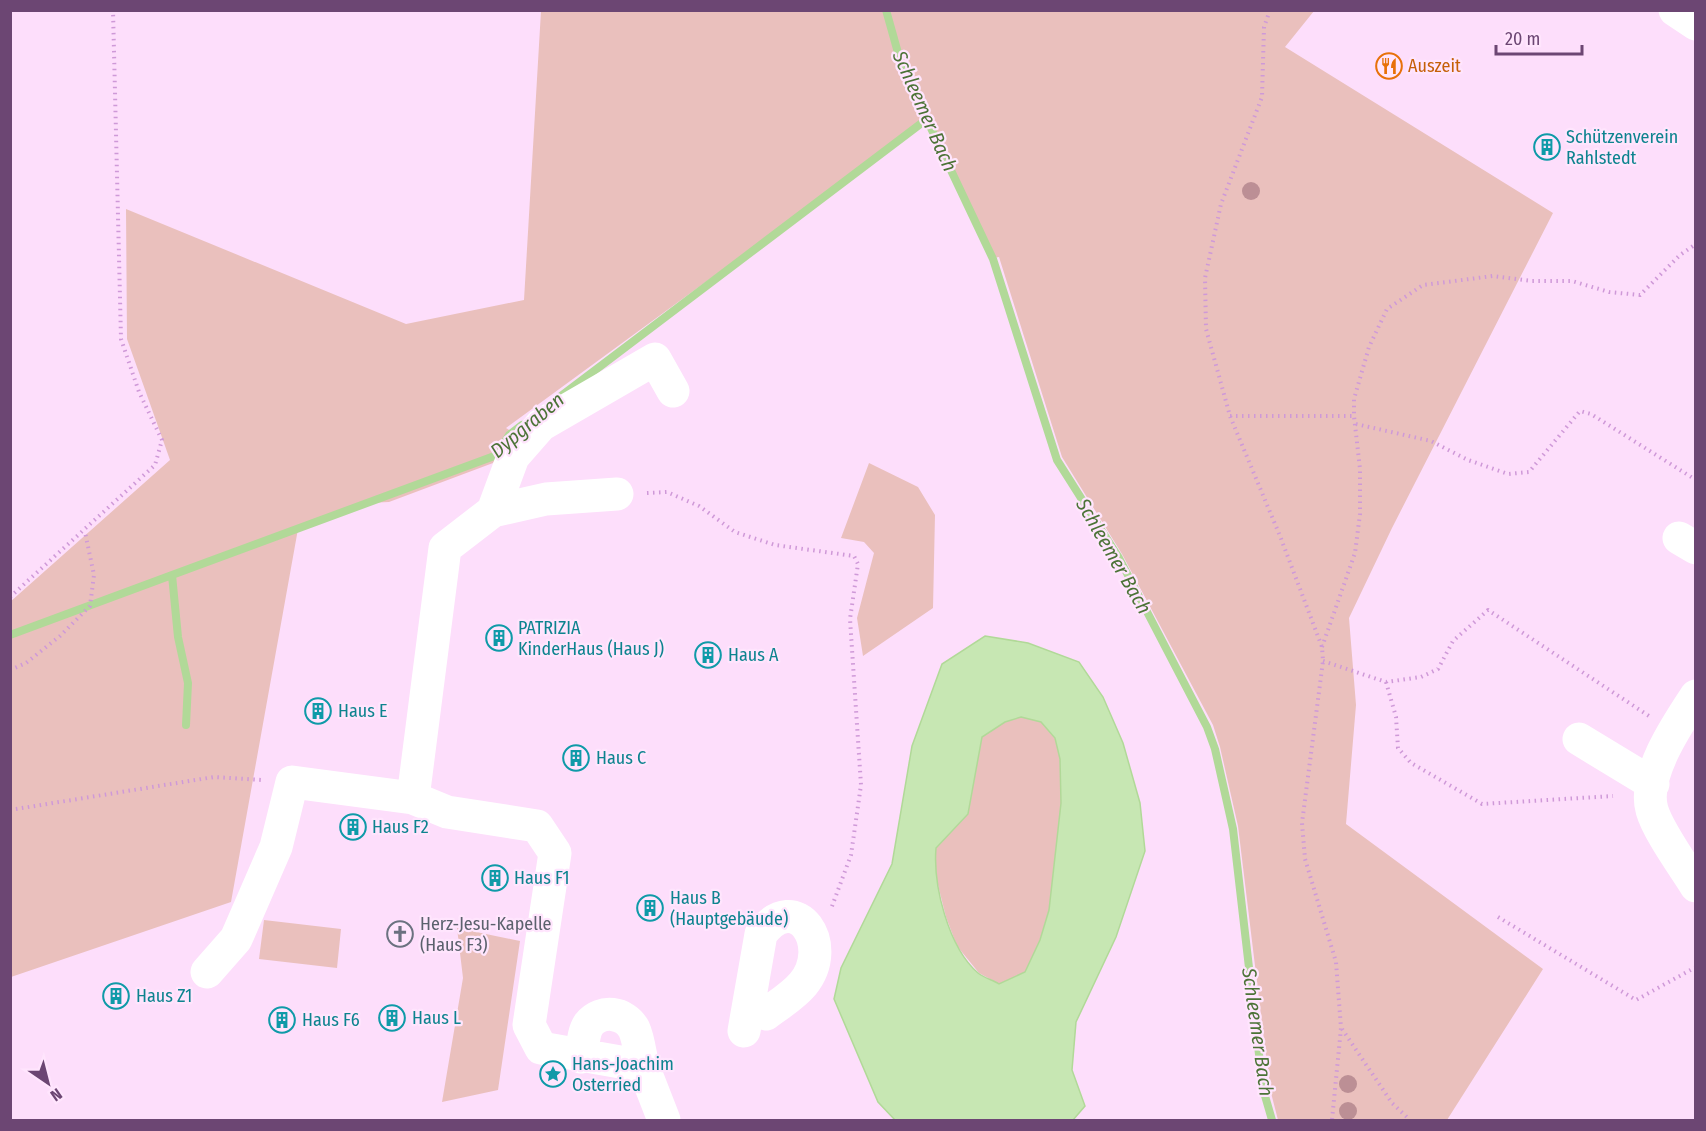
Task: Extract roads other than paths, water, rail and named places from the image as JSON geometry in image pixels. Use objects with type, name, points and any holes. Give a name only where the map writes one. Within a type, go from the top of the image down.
[{"type":"street","points":[[1675,10],[1695,24]]},
{"type":"street","points":[[493,511],[513,458],[541,425],[655,359],[674,391]]},
{"type":"street","points":[[413,798],[445,548],[493,511],[546,499],[617,494]]},
{"type":"street","points":[[1695,696],[1673,731],[1657,765],[1651,789],[1651,808],[1656,820],[1695,886]]},
{"type":"street","points":[[1579,740],[1651,789]]},
{"type":"street","points":[[207,972],[236,939],[249,910],[276,847],[292,782],[413,798],[447,812],[537,826],[555,853],[529,1025],[541,1048],[581,1057],[643,1066]]},
{"type":"street","points":[[789,916],[803,922],[811,932],[815,952],[806,979],[794,993],[755,1022],[761,934],[775,921],[789,916]]},
{"type":"street","points":[[581,1057],[589,1024],[601,1015],[615,1014],[627,1020],[633,1028],[643,1066],[664,1120]]},
{"type":"waterway","name":"Schleemer Bach","points":[[886,10],[902,67],[993,259],[1057,460],[1119,558],[1207,727],[1215,749],[1233,829],[1263,1089],[1272,1120]]},
{"type":"waterway","name":"Dypgraben","points":[[561,396],[927,119]]},
{"type":"waterway","name":"Dypgraben","points":[[186,725],[188,683],[178,637],[172,575],[497,455],[509,435],[522,425]]},
{"type":"waterway","points":[[10,635],[172,575]]},
{"type":"place","name":"Auszeit","points":[[1389,66]]},
{"type":"place","name":"Schützenverein Rahlstedt","points":[[1547,147]]},
{"type":"place","name":"PATRIZIA KinderHaus (Haus J)","points":[[499,638]]},
{"type":"place","name":"Haus A","points":[[708,655]]},
{"type":"place","name":"Haus E","points":[[318,711]]},
{"type":"place","name":"Haus C","points":[[576,758]]},
{"type":"place","name":"Haus F2","points":[[353,827]]},
{"type":"place","name":"Haus F1","points":[[495,878]]},
{"type":"place","name":"Haus B (Hauptgebäude)","points":[[650,908]]},
{"type":"place","name":"Herz-Jesu-Kapelle (Haus F3)","points":[[400,934]]},
{"type":"place","name":"Haus Z1","points":[[116,996]]},
{"type":"place","name":"Haus L","points":[[392,1018]]},
{"type":"place","name":"Haus F6","points":[[282,1020]]},
{"type":"place","name":"Hans-Joachim Osterried","points":[[553,1074]]}]
